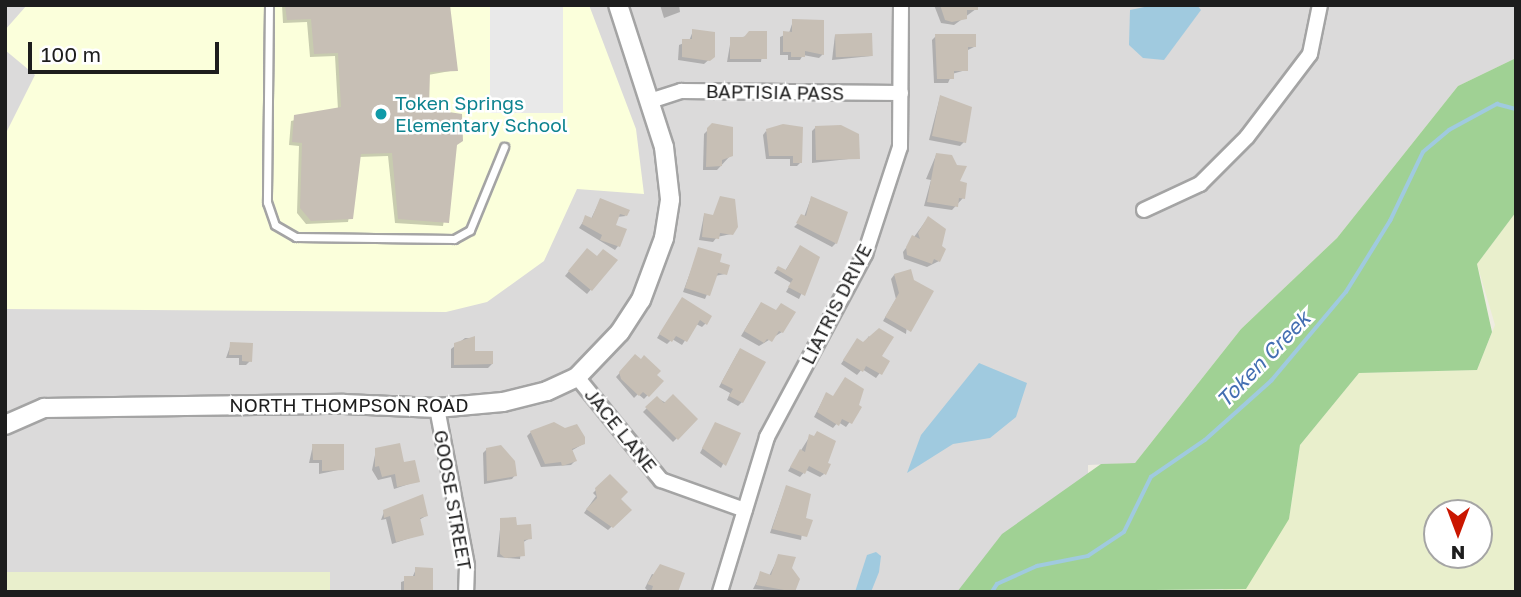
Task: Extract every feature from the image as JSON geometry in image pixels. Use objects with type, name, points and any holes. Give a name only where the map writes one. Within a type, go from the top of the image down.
[{"type":"street","name":"NORTH THOMPSON ROAD","points":[[5,425],[44,408],[344,404],[437,408],[503,401],[547,391],[577,377],[620,332],[641,300],[664,238],[669,171],[650,101],[618,5]]},
{"type":"street","name":"LIATRIS DRIVE","points":[[720,592],[767,437],[865,254],[900,147],[901,5]]},
{"type":"street","points":[[1144,210],[1200,184],[1247,137],[1310,54],[1320,5]]},
{"type":"street","name":"BAPTISIA PASS","points":[[650,101],[681,91],[901,93]]},
{"type":"street","name":"JACE LANE","points":[[577,377],[661,480],[745,510]]},
{"type":"street","name":"GOOSE STREET","points":[[437,408],[467,566],[466,592]]},
{"type":"lane","points":[[269,5],[267,202],[275,225],[296,237],[454,239],[470,230],[504,147]]},
{"type":"shaded area","points":[[5,5],[1516,5],[1516,58],[1458,86],[1337,238],[1241,329],[1135,463],[1088,465],[1088,556],[990,592],[330,592],[330,572],[5,574]]},
{"type":"shaded area","points":[[27,5],[589,5],[636,129],[644,194],[577,189],[544,261],[487,302],[446,312],[5,309],[5,135],[35,75],[5,50],[5,30]]},
{"type":"shaded area","points":[[490,5],[563,5],[563,113],[490,113]]},
{"type":"shaded area","points":[[1516,212],[1516,592],[1221,592],[1289,519],[1300,445],[1359,373],[1477,370],[1495,325],[1477,264]]},
{"type":"shaded area","points":[[5,572],[330,572],[330,592],[5,592]]},
{"type":"green space","points":[[1516,58],[1516,212],[1477,264],[1492,332],[1477,370],[1359,373],[1300,445],[1289,519],[1246,589],[957,592],[1002,534],[1101,464],[1135,463],[1241,329],[1337,238],[1458,86]]},
{"type":"water","points":[[1154,5],[1197,5],[1201,10],[1164,60],[1143,58],[1129,45],[1130,10]]},
{"type":"water","points":[[979,363],[1027,383],[1016,417],[990,438],[953,444],[907,473],[921,435]]},
{"type":"water","points":[[876,552],[881,556],[879,572],[871,592],[855,592],[867,555]]},
{"type":"building","name":"Token Springs Elementary School","points":[[285,5],[450,5],[458,71],[430,72],[429,109],[462,114],[463,141],[457,145],[449,223],[398,219],[392,153],[361,154],[353,219],[311,221],[300,208],[302,143],[292,142],[294,115],[341,107],[338,53],[314,54],[311,19],[287,20]]},
{"type":"building","points":[[940,5],[978,5],[978,10],[967,10],[967,19],[952,22],[945,20]]},
{"type":"building","points":[[792,19],[824,20],[824,55],[805,51],[805,57],[791,57],[791,52],[783,52],[783,31],[792,32]]},
{"type":"building","points":[[692,29],[715,32],[715,57],[710,61],[682,57],[682,39],[692,39]]},
{"type":"building","points":[[749,31],[767,31],[767,59],[730,59],[730,37],[744,37]]},
{"type":"building","points":[[872,33],[873,56],[836,57],[835,34]]},
{"type":"building","points":[[935,34],[976,34],[976,47],[968,47],[968,71],[954,71],[954,79],[937,79]]},
{"type":"building","points":[[940,95],[972,107],[966,143],[932,136]]},
{"type":"building","points":[[712,123],[733,127],[733,156],[722,160],[722,166],[706,167],[707,128]]},
{"type":"building","points":[[783,124],[803,127],[802,163],[793,163],[793,156],[769,156],[766,129]]},
{"type":"building","points":[[841,125],[859,134],[860,159],[816,160],[815,126]]},
{"type":"building","points":[[936,153],[952,155],[957,165],[967,166],[960,181],[967,183],[965,199],[959,198],[958,207],[927,202]]},
{"type":"building","points":[[720,196],[735,199],[738,227],[733,235],[720,233],[719,239],[702,237],[704,213],[713,215]]},
{"type":"building","points":[[811,196],[848,212],[837,244],[796,223],[801,214],[806,216]]},
{"type":"building","points":[[600,198],[630,210],[627,216],[620,214],[616,225],[627,229],[620,247],[600,240],[602,235],[582,224],[585,215],[592,218]]},
{"type":"building","points":[[928,216],[946,229],[942,246],[946,249],[940,262],[934,259],[932,264],[907,255],[906,247],[912,235],[920,239],[918,233]]},
{"type":"building","points":[[800,245],[820,257],[805,296],[788,287],[793,279],[776,269],[778,266],[786,270]]},
{"type":"building","points":[[698,247],[722,254],[720,262],[730,265],[727,275],[718,273],[710,296],[685,288]]},
{"type":"building","points":[[587,248],[597,256],[603,249],[618,260],[592,291],[568,271]]},
{"type":"building","points":[[911,269],[914,280],[934,291],[911,332],[885,317],[899,293],[894,274]]},
{"type":"building","points":[[682,297],[712,316],[707,325],[700,320],[687,342],[676,336],[672,342],[659,334]]},
{"type":"building","points":[[761,302],[776,310],[781,303],[796,312],[783,333],[779,331],[772,342],[767,339],[764,343],[744,331]]},
{"type":"building","points":[[879,328],[894,337],[882,356],[890,361],[882,375],[866,366],[863,372],[843,360],[857,338],[863,342]]},
{"type":"building","points":[[475,336],[475,351],[493,351],[493,364],[454,365],[454,343]]},
{"type":"building","points":[[230,342],[253,343],[252,362],[242,361],[242,355],[229,355]]},
{"type":"building","points":[[740,348],[766,362],[743,403],[729,396],[733,389],[721,383]]},
{"type":"building","points":[[635,354],[641,359],[644,355],[661,371],[657,375],[664,381],[649,397],[643,392],[639,396],[621,379],[619,372]]},
{"type":"building","points":[[845,377],[864,389],[859,405],[862,407],[852,424],[842,419],[839,426],[817,412],[826,392],[833,396]]},
{"type":"building","points":[[673,394],[698,419],[678,440],[645,407],[657,396],[664,403]]},
{"type":"building","points":[[554,422],[565,428],[577,424],[585,437],[585,444],[572,449],[577,461],[562,466],[561,462],[545,464],[530,431]]},
{"type":"building","points":[[715,422],[741,433],[726,466],[702,448]]},
{"type":"building","points":[[817,431],[836,441],[826,475],[809,466],[805,474],[790,467],[800,449],[805,452],[809,434],[814,436]]},
{"type":"building","points":[[400,443],[404,462],[415,460],[420,482],[397,487],[395,474],[382,477],[379,466],[375,467],[375,448]]},
{"type":"building","points":[[312,444],[344,444],[344,470],[322,471],[322,460],[313,460]]},
{"type":"building","points":[[501,445],[515,461],[517,476],[487,481],[486,448]]},
{"type":"building","points":[[610,474],[628,492],[621,499],[632,510],[613,528],[586,509],[597,498],[595,488]]},
{"type":"building","points":[[786,485],[811,494],[806,518],[813,520],[807,537],[772,529]]},
{"type":"building","points":[[423,494],[428,516],[420,518],[424,535],[396,542],[390,516],[384,518],[383,510]]},
{"type":"building","points":[[516,517],[517,525],[531,524],[532,539],[524,540],[525,556],[505,558],[500,554],[500,518]]},
{"type":"building","points":[[778,554],[796,557],[792,568],[800,579],[795,592],[756,585],[760,571],[771,575]]},
{"type":"building","points":[[660,564],[685,573],[678,592],[651,592],[653,586],[647,584]]},
{"type":"building","points":[[415,567],[433,568],[433,592],[404,592],[404,576],[415,576]]},
{"type":"waterway","name":"Token Creek","points":[[992,592],[997,584],[1037,566],[1088,556],[1124,532],[1151,477],[1205,440],[1271,381],[1346,292],[1390,221],[1423,152],[1449,130],[1497,104],[1516,109]]},
{"type":"place","name":"Token Springs Elementary School","points":[[381,114]]}]
